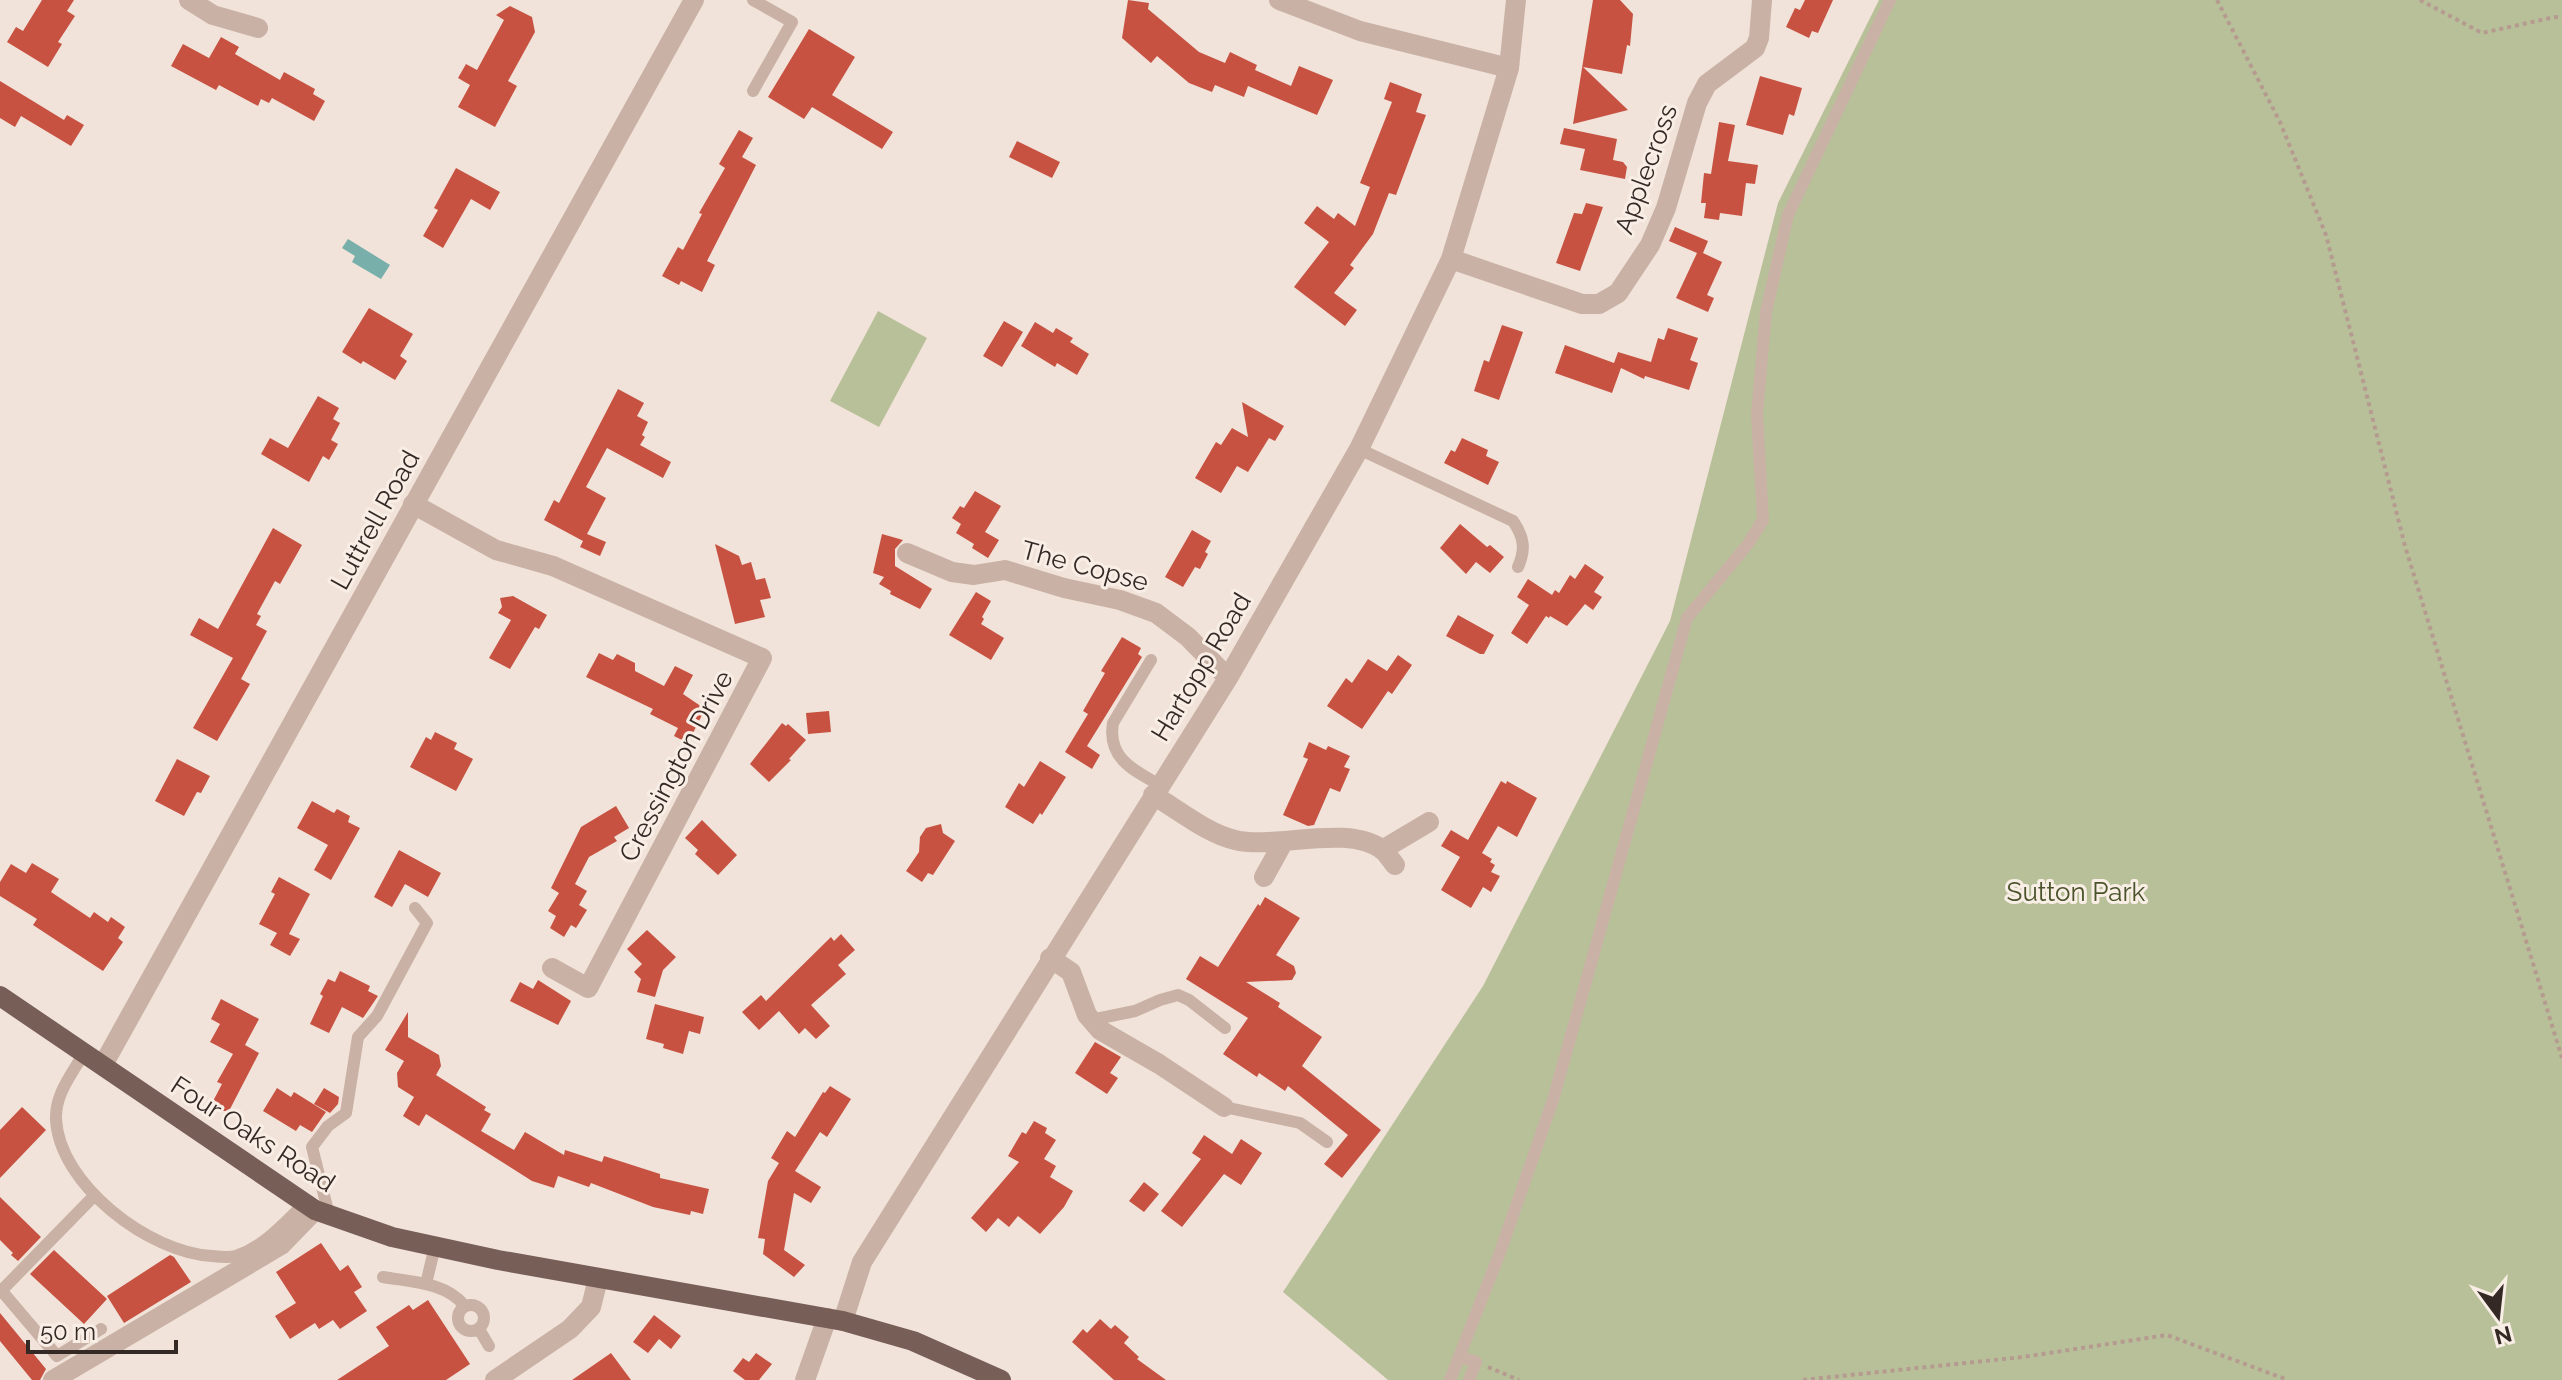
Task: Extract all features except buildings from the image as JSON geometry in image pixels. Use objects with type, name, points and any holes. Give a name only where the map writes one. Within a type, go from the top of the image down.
[{"type":"main road","name":"Four Oaks Road","points":[[0,996],[316,1210],[392,1237],[598,1279],[835,1320],[913,1341],[1001,1380]]},
{"type":"street","points":[[189,0],[213,15],[258,28]]},
{"type":"street","name":"Luttrell Road","points":[[103,1065],[694,0]]},
{"type":"street","points":[[1279,0],[1360,31],[1509,68]]},
{"type":"street","name":"Hartopp Road","points":[[805,1380],[862,1262],[1228,678],[1359,449],[1451,259],[1509,68],[1516,0]]},
{"type":"street","name":"Applecross","points":[[1451,259],[1582,304],[1599,304],[1618,293],[1650,245],[1666,208],[1697,103],[1707,84],[1755,48],[1759,38],[1762,0]]},
{"type":"street","name":"Cressington Drive","points":[[413,504],[496,550],[553,566],[762,658],[588,988],[552,968]]},
{"type":"street","name":"The Copse","points":[[907,553],[952,572],[974,575],[1005,570],[1064,588],[1120,600],[1156,613],[1188,637],[1228,678]]},
{"type":"street","points":[[1156,790],[1226,837],[1239,841],[1348,840],[1388,857],[1429,822]]},
{"type":"street","points":[[1264,877],[1284,841]]},
{"type":"street","points":[[1050,958],[1071,972],[1091,1020],[1108,1037],[1159,1064],[1224,1107]]},
{"type":"street","points":[[53,1380],[281,1245],[316,1210]]},
{"type":"street","points":[[495,1380],[570,1329],[591,1307],[598,1279]]},
{"type":"lane","points":[[753,0],[792,22],[753,91]]},
{"type":"lane","points":[[1450,1380],[1553,1100],[1687,618],[1748,544],[1763,520],[1757,414],[1766,312],[1788,215],[1890,0]]},
{"type":"lane","points":[[1359,449],[1513,521],[1522,534],[1524,552],[1518,567]]},
{"type":"lane","points":[[1151,660],[1113,723],[1111,734],[1116,754],[1156,790]]},
{"type":"lane","points":[[84,1053],[58,1096],[56,1118],[65,1157],[95,1195],[126,1220],[180,1251],[200,1256],[233,1257],[263,1244],[316,1210],[312,1147],[328,1126],[346,1113],[358,1037],[377,1016],[427,923],[415,908]]},
{"type":"lane","points":[[1091,1020],[1135,1011],[1178,995],[1225,1028]]},
{"type":"lane","points":[[1224,1107],[1300,1123],[1327,1142]]},
{"type":"lane","points":[[95,1195],[1,1290],[57,1356],[101,1329]]},
{"type":"lane","points":[[426,1284],[435,1246]]},
{"type":"lane","points":[[383,1277],[426,1284],[457,1296],[465,1306],[458,1315],[459,1323],[467,1330],[479,1329],[489,1346]]},
{"type":"lane","points":[[1461,1357],[1476,1362],[1469,1380]]},
{"type":"path","points":[[2217,0],[2280,122],[2326,235],[2405,546],[2562,1058]]},
{"type":"path","points":[[2420,0],[2482,33],[2562,18]]},
{"type":"path","points":[[1803,1380],[2023,1357],[2167,1335],[2288,1380]]},
{"type":"path","points":[[1476,1362],[1519,1380]]},
{"type":"green space","name":"Sutton Park","points":[[1879,0],[2562,0],[2562,1380],[1388,1380],[1283,1292],[1483,986],[1670,621],[1778,203]]},
{"type":"green space","points":[[878,311],[927,338],[879,427],[830,401]]},
{"type":"water","points":[[348,239],[390,265],[381,279],[352,262],[355,256],[342,248]]}]
